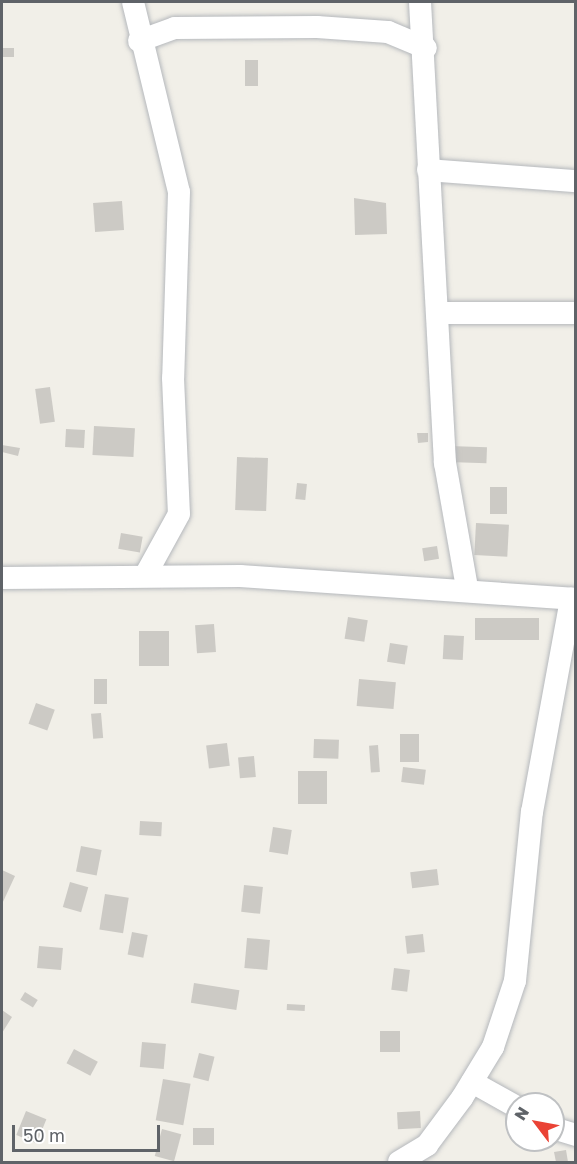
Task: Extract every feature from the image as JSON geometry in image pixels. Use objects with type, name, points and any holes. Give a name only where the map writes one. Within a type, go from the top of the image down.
[{"type":"street","points":[[133,2],[139,41],[179,192],[173,378],[179,514],[146,574]]},
{"type":"street","points":[[420,2],[426,48],[428,170],[445,463],[467,588]]},
{"type":"street","points":[[139,41],[175,28],[317,27],[388,32],[426,48]]},
{"type":"street","points":[[428,170],[576,181]]},
{"type":"street","points":[[438,313],[576,313]]},
{"type":"street","points":[[2,578],[146,574],[467,588],[574,599],[532,812],[515,981],[493,1047],[472,1082],[427,1145],[399,1162]]},
{"type":"street","points":[[472,1082],[505,1100]]},
{"type":"building","points":[[2,48],[14,48],[14,57],[2,57]]},
{"type":"building","points":[[245,60],[258,60],[258,86],[245,86]]},
{"type":"building","points":[[354,198],[386,203],[387,234],[355,235]]},
{"type":"building","points":[[122,201],[124,230],[95,232],[93,203]]},
{"type":"building","points":[[50,387],[55,422],[40,424],[35,389]]},
{"type":"building","points":[[94,426],[135,428],[133,457],[92,455]]},
{"type":"building","points":[[66,429],[85,430],[84,448],[65,447]]},
{"type":"building","points":[[417,433],[428,433],[428,442],[418,443]]},
{"type":"building","points":[[2,445],[20,448],[18,456],[2,452]]},
{"type":"building","points":[[449,446],[487,447],[486,463],[448,462]]},
{"type":"building","points":[[237,457],[268,458],[266,511],[235,510]]},
{"type":"building","points":[[297,483],[307,484],[305,500],[295,499]]},
{"type":"building","points":[[490,487],[507,487],[507,514],[490,514]]},
{"type":"building","points":[[476,523],[509,525],[507,557],[474,555]]},
{"type":"building","points":[[121,533],[143,537],[140,553],[118,549]]},
{"type":"building","points":[[437,546],[439,559],[424,561],[422,548]]},
{"type":"building","points":[[348,617],[368,620],[364,642],[345,639]]},
{"type":"building","points":[[475,618],[539,618],[539,640],[475,640]]},
{"type":"building","points":[[214,624],[216,652],[197,653],[195,625]]},
{"type":"building","points":[[139,631],[169,631],[169,666],[139,666]]},
{"type":"building","points":[[444,635],[464,636],[463,660],[443,659]]},
{"type":"building","points":[[390,643],[408,646],[405,665],[387,662]]},
{"type":"building","points":[[94,679],[107,679],[107,704],[94,704]]},
{"type":"building","points":[[359,679],[396,682],[394,709],[357,706]]},
{"type":"building","points":[[36,703],[55,710],[47,731],[28,724]]},
{"type":"building","points":[[101,713],[103,738],[93,739],[91,714]]},
{"type":"building","points":[[400,734],[419,734],[419,762],[400,762]]},
{"type":"building","points":[[314,739],[339,740],[338,759],[313,758]]},
{"type":"building","points":[[227,743],[230,766],[209,768],[206,746]]},
{"type":"building","points":[[378,745],[380,772],[371,773],[369,746]]},
{"type":"building","points":[[254,756],[256,777],[240,778],[238,757]]},
{"type":"building","points":[[403,767],[426,770],[424,785],[401,782]]},
{"type":"building","points":[[298,771],[327,771],[327,804],[298,804]]},
{"type":"building","points":[[140,821],[162,822],[161,836],[139,835]]},
{"type":"building","points":[[273,827],[292,830],[288,855],[269,852]]},
{"type":"building","points":[[81,846],[102,850],[97,876],[76,872]]},
{"type":"building","points":[[437,869],[439,885],[412,888],[410,872]]},
{"type":"building","points":[[2,870],[15,876],[2,904]]},
{"type":"building","points":[[70,882],[88,887],[81,912],[63,907]]},
{"type":"building","points":[[244,885],[263,887],[260,914],[241,912]]},
{"type":"building","points":[[105,894],[129,898],[123,933],[99,930]]},
{"type":"building","points":[[132,932],[148,935],[143,958],[128,955]]},
{"type":"building","points":[[423,934],[425,952],[407,954],[405,936]]},
{"type":"building","points":[[247,938],[270,940],[267,970],[244,968]]},
{"type":"building","points":[[39,946],[63,948],[61,970],[37,968]]},
{"type":"building","points":[[394,968],[410,970],[407,992],[391,990]]},
{"type":"building","points":[[194,983],[239,990],[236,1010],[191,1003]]},
{"type":"building","points":[[25,992],[38,1000],[33,1008],[20,1000]]},
{"type":"building","points":[[287,1004],[305,1005],[305,1011],[287,1010]]},
{"type":"building","points":[[2,1010],[12,1017],[2,1033]]},
{"type":"building","points":[[380,1031],[400,1031],[400,1052],[380,1052]]},
{"type":"building","points":[[142,1042],[166,1044],[164,1069],[140,1067]]},
{"type":"building","points":[[74,1049],[98,1062],[90,1076],[66,1063]]},
{"type":"building","points":[[199,1053],[215,1057],[208,1081],[193,1077]]},
{"type":"building","points":[[163,1079],[191,1084],[183,1125],[156,1120]]},
{"type":"building","points":[[26,1111],[46,1119],[37,1143],[16,1135]]},
{"type":"building","points":[[420,1111],[421,1128],[398,1129],[397,1112]]},
{"type":"building","points":[[193,1128],[214,1128],[214,1145],[193,1145]]},
{"type":"building","points":[[162,1129],[181,1134],[174,1161],[155,1156]]},
{"type":"building","points":[[565,1150],[568,1162],[556,1162],[554,1152],[565,1152]]}]
